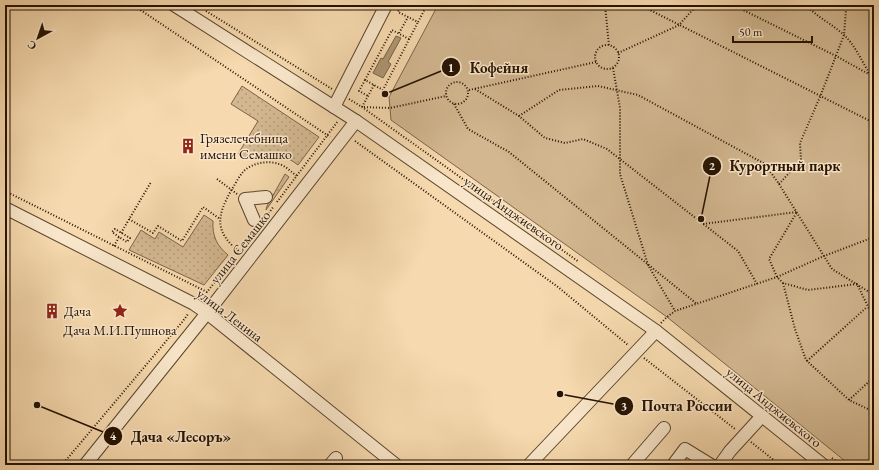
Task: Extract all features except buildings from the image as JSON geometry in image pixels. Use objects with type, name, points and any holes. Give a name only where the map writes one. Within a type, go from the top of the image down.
[{"type":"street","name":"улица Анджиевского","points":[[174,5],[356,121],[656,331],[822,465]]},
{"type":"street","points":[[339,110],[386,5]]},
{"type":"street","name":"улица Семашко","points":[[85,465],[207,313],[356,121]]},
{"type":"street","points":[[258,222],[244,199],[266,197]]},
{"type":"street","name":"улица Ленина","points":[[5,208],[194,304],[396,465]]},
{"type":"street","points":[[529,465],[656,331]]},
{"type":"street","points":[[720,465],[762,416]]},
{"type":"street","points":[[632,465],[664,428]]},
{"type":"street","points":[[673,465],[685,449],[711,465]]},
{"type":"path","points":[[133,5],[339,143],[356,141],[558,287],[636,352],[780,465]]},
{"type":"path","points":[[401,5],[398,12],[418,22]]},
{"type":"path","points":[[365,80],[383,90],[427,5]]},
{"type":"path","points":[[605,5],[609,46]]},
{"type":"path","points":[[640,5],[874,124]]},
{"type":"path","points":[[618,53],[679,25],[697,5]]},
{"type":"path","points":[[733,5],[836,56],[874,77]]},
{"type":"path","points":[[806,5],[844,35],[852,44],[871,75]]},
{"type":"path","points":[[780,184],[801,160],[800,143],[844,35],[846,10],[848,5]]},
{"type":"path","points":[[399,33],[408,17]]},
{"type":"path","points":[[368,96],[359,91],[392,30],[410,39]]},
{"type":"path","points":[[605,46],[609,46],[614,48],[618,53],[618,61],[613,68],[608,70],[598,66],[595,57],[598,50],[605,46]]},
{"type":"path","points":[[469,90],[596,62]]},
{"type":"path","points":[[613,68],[620,108],[620,174],[648,265],[675,311]]},
{"type":"path","points":[[454,104],[465,101],[469,94],[469,90],[464,83],[459,81],[454,81],[447,87],[446,96],[449,101],[454,104],[468,129],[509,152],[697,304]]},
{"type":"path","points":[[374,85],[362,107],[390,108],[446,96]]},
{"type":"path","points":[[519,116],[559,90],[598,86],[638,95],[765,164],[780,184],[832,270],[874,295]]},
{"type":"path","points":[[475,89],[519,116],[545,138],[565,143],[583,140],[607,148],[738,251],[757,284]]},
{"type":"path","points":[[239,252],[258,222],[268,214],[328,135],[339,110]]},
{"type":"path","points":[[217,179],[232,190]]},
{"type":"path","points":[[121,233],[151,182]]},
{"type":"path","points":[[5,192],[208,292],[230,263]]},
{"type":"path","points":[[130,218],[153,233],[158,226],[182,241],[203,207],[220,219]]},
{"type":"path","points":[[262,210],[268,214]]},
{"type":"path","points":[[703,224],[797,212]]},
{"type":"path","points":[[797,212],[769,259],[777,277],[783,283],[808,290],[857,284]]},
{"type":"path","points":[[115,229],[130,238],[127,242],[119,237],[112,232],[115,229]]},
{"type":"path","points":[[114,246],[119,237]]},
{"type":"path","points":[[656,331],[662,322],[675,311],[777,277],[824,256],[874,237]]},
{"type":"path","points":[[783,283],[795,330],[807,361],[849,400],[874,412]]},
{"type":"path","points":[[857,284],[874,319]]},
{"type":"path","points":[[62,465],[183,321],[203,290]]},
{"type":"path","points":[[807,361],[868,306]]},
{"type":"path","points":[[849,400],[874,377]]},
{"type":"shaded area","points":[[438,5],[874,5],[874,465],[850,465],[667,317],[391,120],[389,97]]},
{"type":"shaded area","points":[[396,36],[401,38],[388,62],[391,64],[383,78],[373,73]]},
{"type":"shaded area","points":[[242,86],[319,137],[298,165],[286,157],[274,153],[261,154],[247,159],[238,154],[258,121],[231,104]]},
{"type":"shaded area","points":[[285,174],[289,177],[266,210],[267,206]]},
{"type":"shaded area","points":[[204,215],[213,221],[214,236],[218,244],[228,255],[204,285],[129,250],[141,230],[155,239],[159,232],[183,247]]},
{"type":"place","name":"Кофейня","points":[[385,94]]},
{"type":"place","name":"Грязелечебница имени Семашко","points":[[188,146]]},
{"type":"place","name":"Курортный парк","points":[[701,219]]},
{"type":"place","name":"Дача","points":[[52,311]]},
{"type":"place","name":"Дача М.И.Пушнова","points":[[120,311]]},
{"type":"place","name":"Почта России","points":[[560,394]]},
{"type":"place","name":"Дача «Лесоръ»","points":[[37,405]]}]
